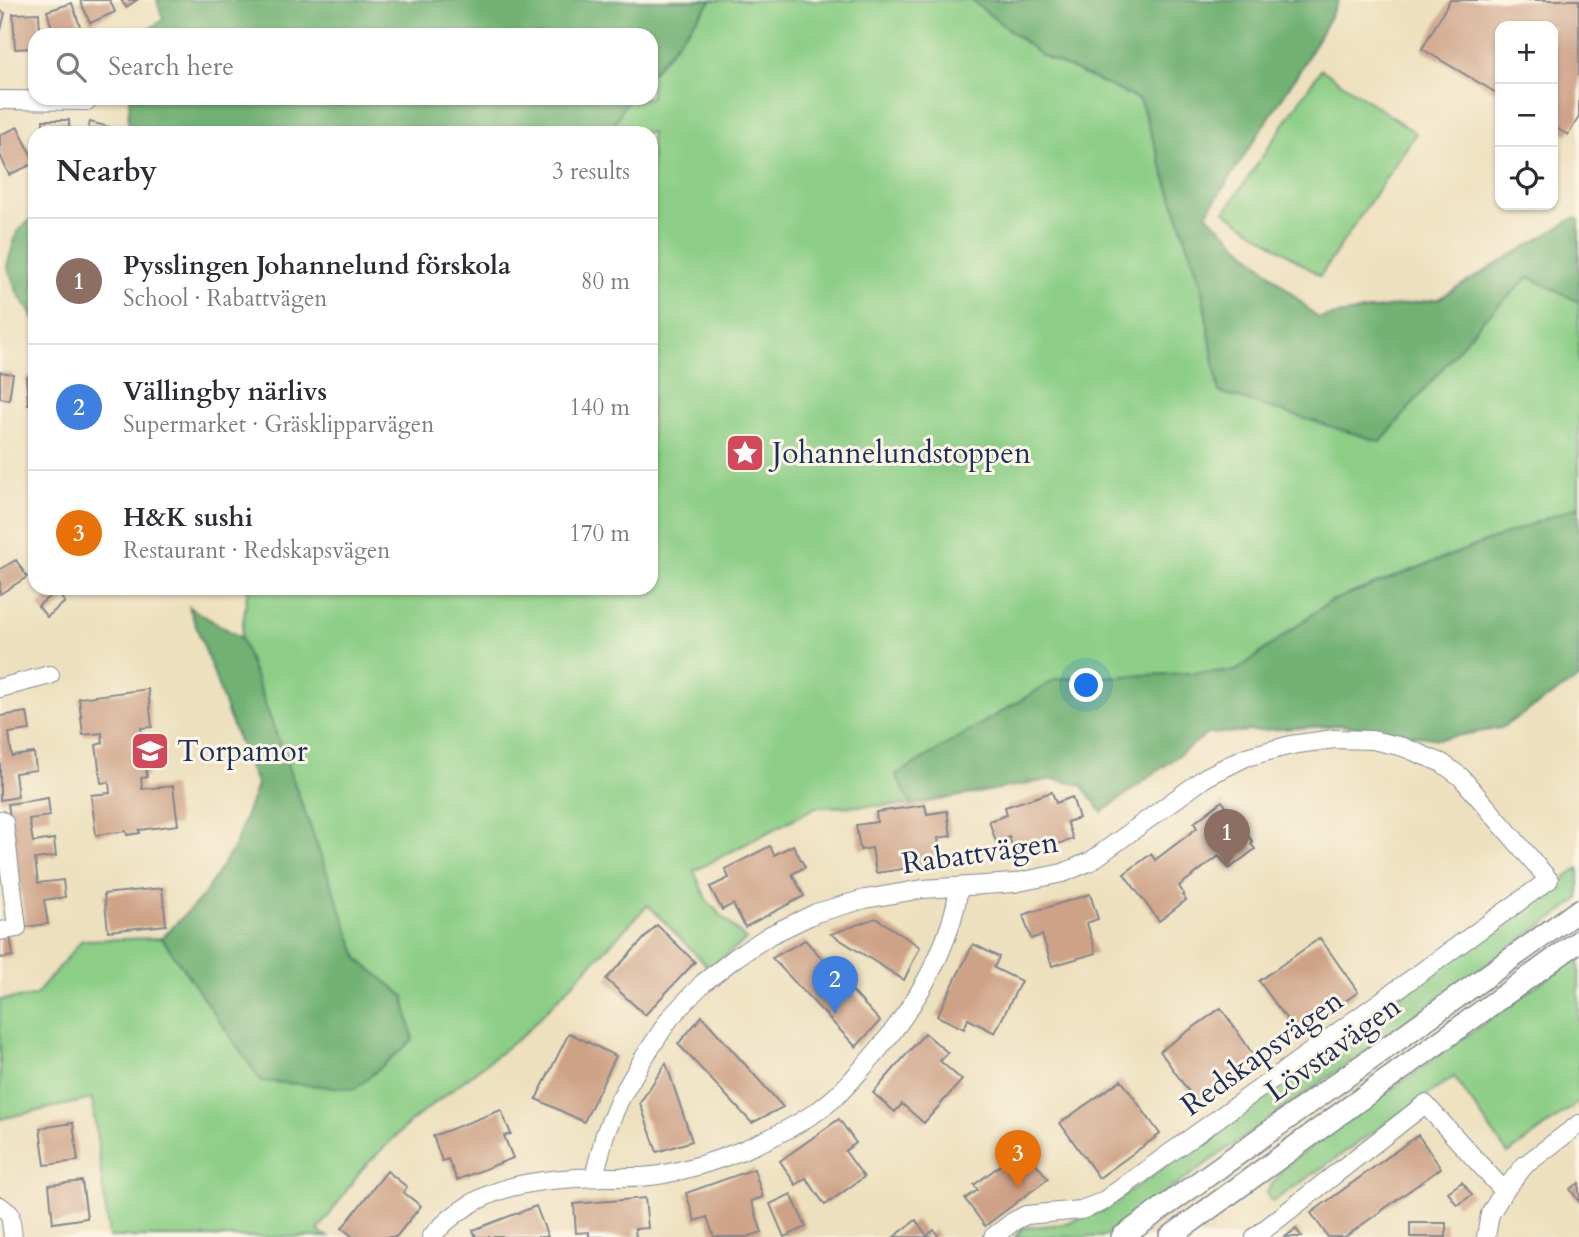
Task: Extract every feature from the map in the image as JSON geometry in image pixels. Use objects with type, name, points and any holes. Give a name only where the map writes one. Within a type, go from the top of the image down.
[{"type":"street","points":[[0,100],[28,101]]},
{"type":"street","points":[[0,688],[50,675]]},
{"type":"street","name":"Rabattvägen","points":[[594,1178],[604,1134],[620,1099],[670,1018],[703,983],[770,935],[816,913],[865,899],[923,890],[1014,883],[1063,873],[1091,861],[1206,777],[1246,757],[1292,745],[1334,739],[1372,740],[1403,747],[1442,764],[1461,777],[1549,880]]},
{"type":"street","points":[[0,820],[4,822],[17,929],[0,930]]},
{"type":"street","name":"Redskapsvägen","points":[[993,1237],[1026,1215],[1080,1210],[1102,1202],[1549,880]]},
{"type":"street","points":[[431,1237],[446,1221],[470,1204],[495,1192],[520,1184],[556,1180],[657,1176],[717,1160],[768,1138],[816,1112],[845,1088],[884,1044],[911,1007],[938,958],[950,929],[959,888]]},
{"type":"street","name":"Lövstavägen","points":[[1122,1237],[1579,910]]},
{"type":"street","name":"Lövstavägen","points":[[1170,1237],[1579,941]]},
{"type":"street","points":[[1255,1237],[1425,1104],[1504,1191]]},
{"type":"street","points":[[1486,1237],[1490,1214],[1525,1165],[1579,1124]]},
{"type":"street","points":[[0,1206],[10,1214],[13,1237]]},
{"type":"green space","points":[[157,0],[712,0],[658,66],[658,28],[151,28],[163,20]]},
{"type":"green space","points":[[712,0],[971,0],[1041,55],[1140,100],[1201,284],[1219,392],[1481,322],[1529,276],[1579,302],[1579,506],[1329,602],[1236,671],[1056,679],[896,775],[912,805],[816,807],[694,871],[707,901],[746,940],[709,968],[648,905],[523,1035],[409,1123],[362,1169],[318,1231],[328,1237],[109,1237],[92,1099],[0,1119],[0,1000],[35,996],[82,940],[162,938],[262,1081],[404,996],[359,960],[241,638],[247,595],[658,595],[658,126],[614,126],[625,105],[658,105],[658,66]]},
{"type":"green space","points":[[971,0],[1339,0],[1302,67],[1206,214],[1318,318],[1438,299],[1574,218],[1579,220],[1579,302],[1529,277],[1481,322],[1381,442],[1219,392],[1201,284],[1140,100],[1041,55]]},
{"type":"green space","points":[[1321,69],[1416,133],[1320,276],[1225,212]]},
{"type":"green space","points":[[129,105],[625,105],[614,126],[128,126]]},
{"type":"green space","points":[[28,222],[28,309],[18,294],[7,266],[17,232]]},
{"type":"green space","points":[[1579,506],[1579,678],[1501,728],[1439,739],[1342,725],[1207,734],[1102,812],[1081,785],[1053,779],[912,805],[896,775],[1056,679],[1236,671],[1329,602]]},
{"type":"green space","points":[[189,607],[241,638],[359,960],[404,996],[413,1040],[355,1089],[261,1081],[162,938],[203,896],[234,847],[257,785]]},
{"type":"green space","points":[[1579,868],[1579,899],[1103,1237],[1015,1237],[1022,1228],[1063,1224],[1104,1210]]},
{"type":"green space","points":[[1579,955],[1579,1102],[1508,1154],[1454,1077],[1272,1202],[1266,1193],[1286,1165]]},
{"type":"building","points":[[80,0],[110,0],[115,12],[90,23]]},
{"type":"building","points":[[121,0],[137,0],[126,7]]},
{"type":"building","points":[[1450,0],[1579,0],[1579,117],[1568,135],[1558,129],[1558,21],[1495,21],[1495,92],[1422,49]]},
{"type":"building","points":[[72,3],[81,28],[52,28],[47,11]]},
{"type":"building","points":[[0,11],[5,13],[1,30],[0,30]]},
{"type":"building","points":[[39,13],[40,28],[28,28],[28,48],[15,49],[13,14]]},
{"type":"building","points":[[43,120],[69,120],[69,126],[43,126]]},
{"type":"building","points":[[90,122],[105,126],[89,126]]},
{"type":"building","points":[[18,127],[28,148],[28,166],[9,175],[0,155],[0,135]]},
{"type":"building","points":[[0,372],[13,374],[9,400],[0,398]]},
{"type":"building","points":[[16,560],[27,577],[0,594],[0,569]]},
{"type":"building","points":[[51,595],[59,595],[65,602],[47,617],[38,606]]},
{"type":"building","points":[[148,689],[152,727],[141,728],[147,777],[141,778],[142,789],[173,786],[178,825],[139,830],[140,833],[127,835],[126,831],[96,835],[91,795],[110,793],[109,782],[101,783],[96,745],[103,743],[102,733],[83,735],[79,698]]},
{"type":"building","points":[[27,712],[30,730],[9,733],[12,756],[34,753],[36,770],[15,773],[18,797],[0,800],[0,716]]},
{"type":"building","points":[[1052,792],[1056,803],[1072,797],[1079,818],[1067,822],[1073,839],[1016,858],[1009,837],[996,842],[989,821],[1007,815],[1005,807]]},
{"type":"building","points":[[48,798],[50,816],[29,819],[33,842],[54,839],[56,856],[35,859],[38,883],[63,880],[65,897],[44,900],[48,924],[26,927],[8,804]]},
{"type":"building","points":[[1222,801],[1253,842],[1251,844],[1255,849],[1229,869],[1219,856],[1179,886],[1186,900],[1159,921],[1124,874],[1151,854],[1155,860],[1197,828],[1194,823]]},
{"type":"building","points":[[925,805],[927,814],[947,811],[951,836],[938,838],[942,863],[876,873],[872,848],[860,850],[856,825],[877,822],[876,812]]},
{"type":"building","points":[[793,845],[805,867],[792,874],[804,896],[745,927],[733,904],[722,910],[710,887],[729,878],[725,869],[770,846],[774,855]]},
{"type":"building","points":[[162,888],[166,925],[108,931],[104,894]]},
{"type":"building","points":[[1090,894],[1098,919],[1087,923],[1096,953],[1052,966],[1042,935],[1031,939],[1023,915]]},
{"type":"building","points":[[876,918],[920,947],[904,980],[831,934]]},
{"type":"building","points":[[657,925],[695,962],[645,1015],[606,979]]},
{"type":"building","points":[[10,936],[13,956],[0,958],[0,937]]},
{"type":"building","points":[[1320,938],[1358,992],[1298,1035],[1259,981]]},
{"type":"building","points":[[805,940],[880,1021],[856,1047],[772,958]]},
{"type":"building","points":[[973,944],[999,957],[994,968],[1021,981],[995,1033],[968,1019],[964,1029],[937,1016]]},
{"type":"building","points":[[1221,1008],[1259,1063],[1199,1106],[1160,1051]]},
{"type":"building","points":[[702,1016],[783,1107],[752,1123],[678,1044]]},
{"type":"building","points":[[569,1033],[616,1056],[584,1122],[536,1099]]},
{"type":"building","points":[[925,1033],[948,1053],[940,1061],[962,1080],[924,1123],[902,1104],[895,1112],[873,1093]]},
{"type":"building","points":[[666,1063],[692,1141],[657,1152],[640,1103]]},
{"type":"building","points":[[1121,1080],[1160,1134],[1099,1178],[1060,1123]]},
{"type":"building","points":[[501,1110],[511,1134],[504,1136],[513,1158],[457,1180],[448,1159],[442,1161],[433,1136]]},
{"type":"building","points":[[839,1119],[856,1143],[845,1151],[864,1177],[825,1205],[806,1178],[796,1185],[780,1161]]},
{"type":"building","points":[[73,1123],[78,1161],[45,1165],[40,1128]]},
{"type":"building","points":[[1418,1135],[1441,1168],[1345,1237],[1328,1237],[1311,1213]]},
{"type":"building","points":[[1028,1153],[1048,1179],[985,1226],[965,1199],[978,1190],[974,1185],[1014,1155],[1017,1160]]},
{"type":"building","points":[[754,1169],[763,1197],[751,1201],[762,1232],[747,1237],[714,1237],[707,1217],[695,1221],[686,1193]]},
{"type":"building","points":[[387,1171],[407,1187],[403,1192],[421,1206],[396,1237],[353,1237],[342,1228]]},
{"type":"building","points":[[82,1181],[87,1218],[53,1223],[49,1185]]},
{"type":"building","points":[[1462,1182],[1472,1195],[1457,1205],[1448,1192]]},
{"type":"building","points":[[1579,1183],[1579,1202],[1570,1189]]},
{"type":"building","points":[[791,1194],[806,1227],[784,1237],[770,1204]]},
{"type":"building","points":[[645,1198],[648,1228],[635,1229],[636,1237],[589,1237],[589,1232],[576,1233],[574,1204]]},
{"type":"building","points":[[536,1206],[548,1237],[476,1237],[473,1230]]},
{"type":"building","points":[[916,1220],[927,1236],[934,1230],[939,1237],[894,1237]]},
{"type":"building","points":[[1410,1223],[1446,1223],[1446,1237],[1410,1237]]},
{"type":"building","points":[[1296,1229],[1302,1237],[1285,1237]]},
{"type":"place","name":"Johannelundstoppen","points":[[745,453]]},
{"type":"place","name":"Torpamor","points":[[150,751]]},
{"type":"place","name":"Pysslingen Johannelund förskola","points":[[1227,867]]},
{"type":"place","name":"Vällingby närlivs","points":[[835,1014]]},
{"type":"place","name":"H&K sushi","points":[[1018,1188]]}]
